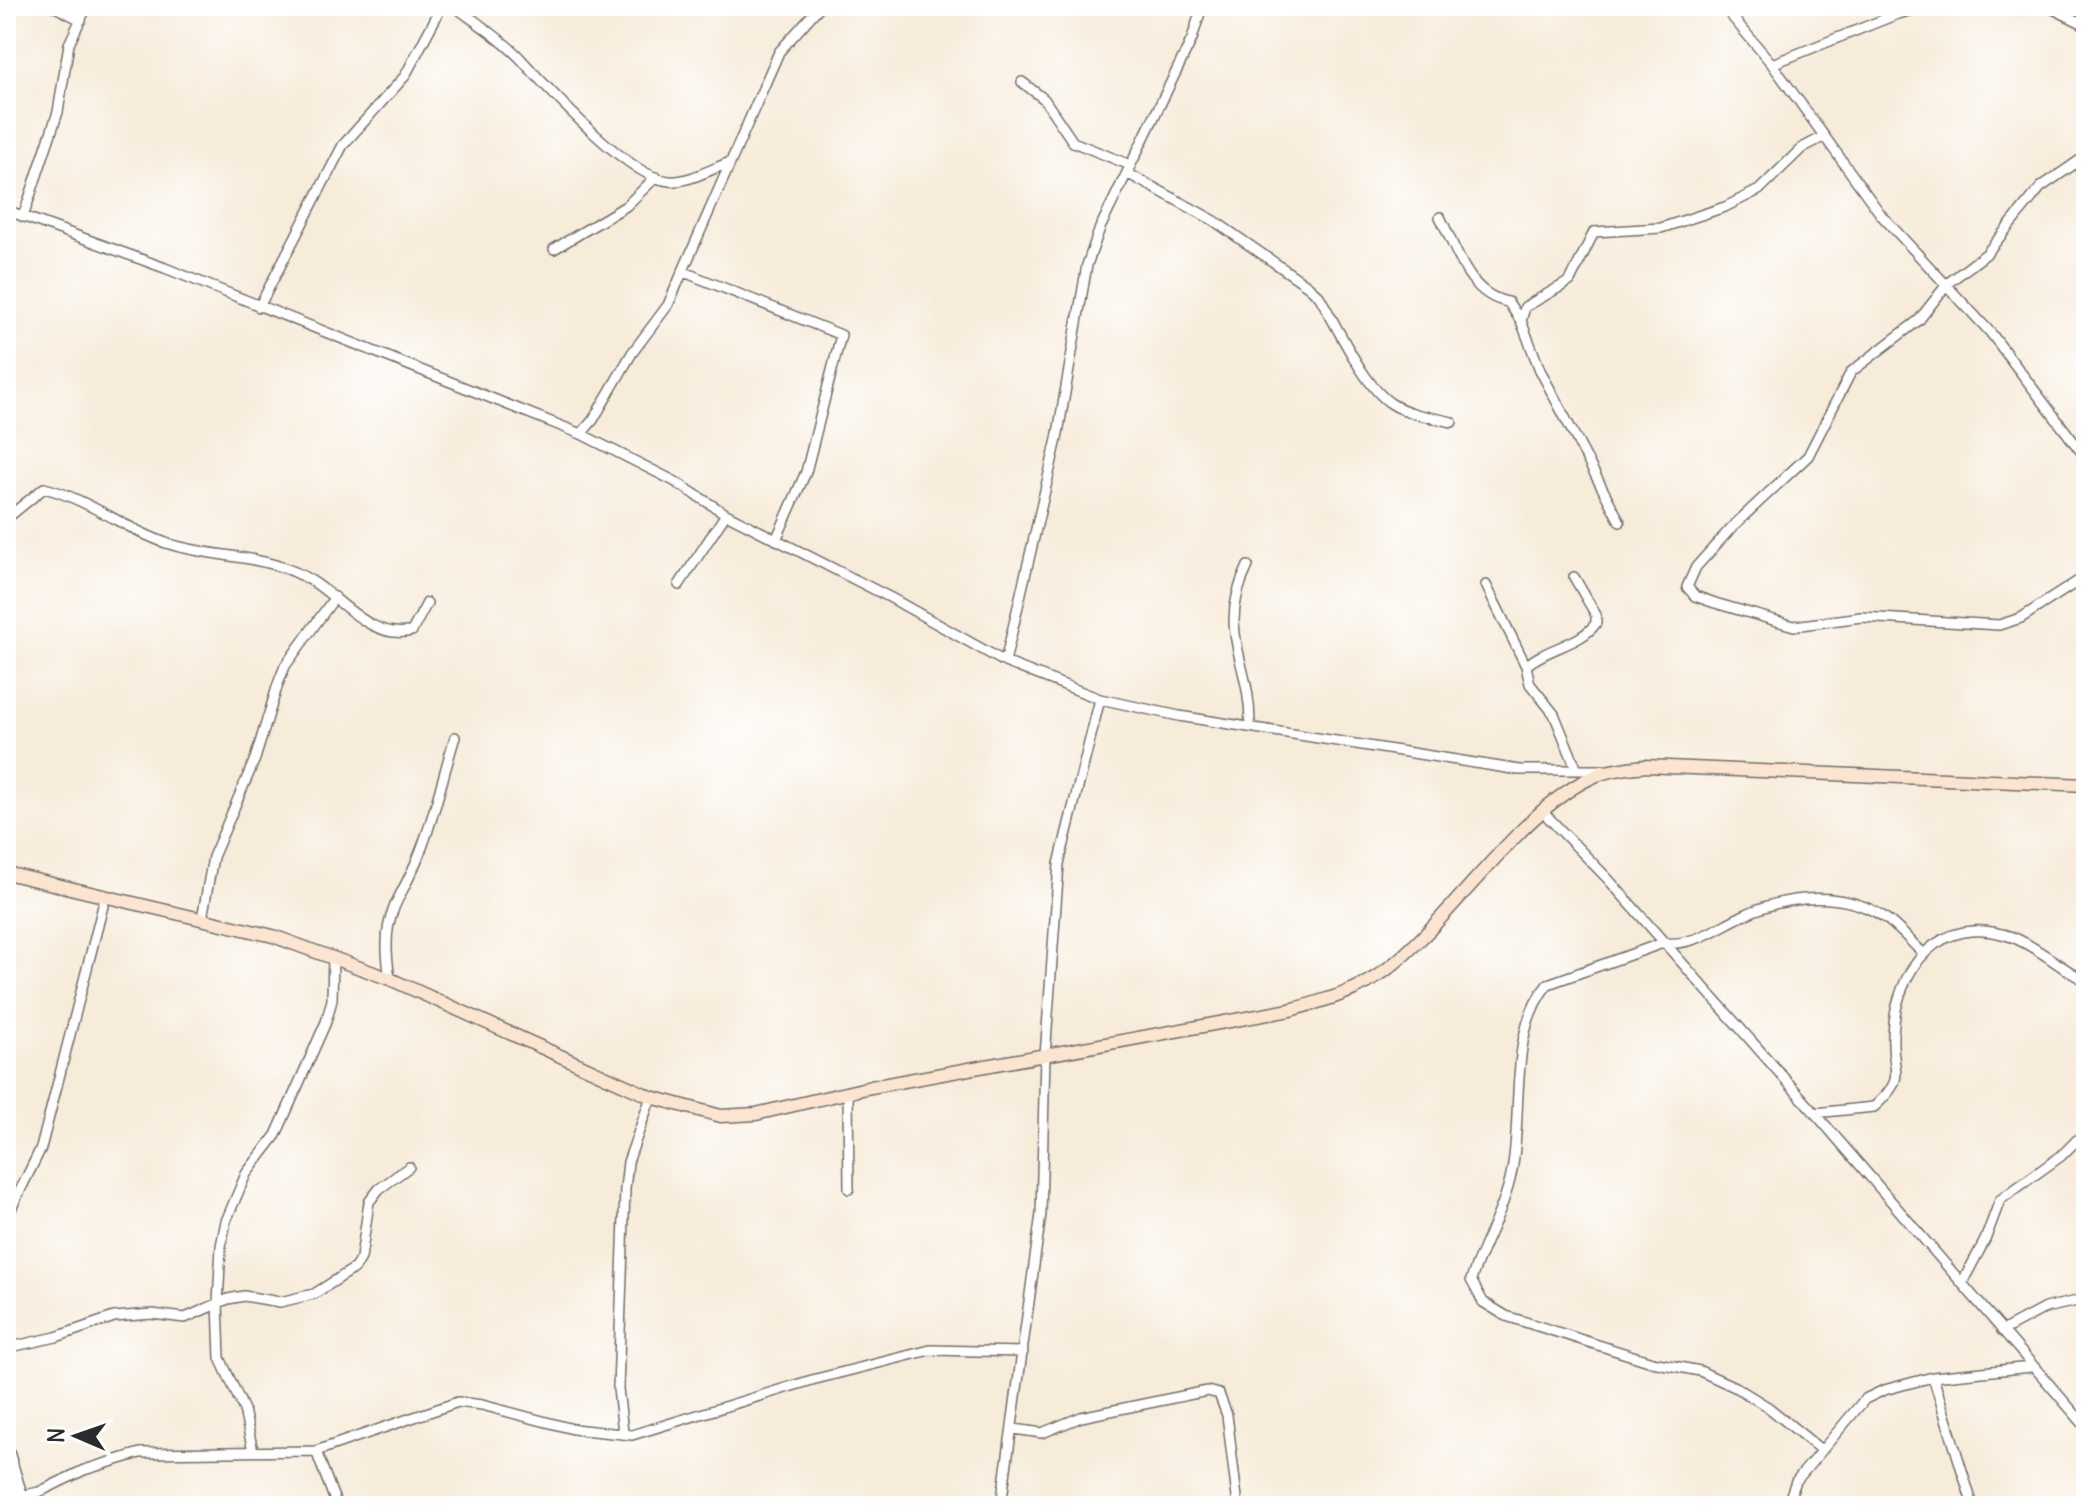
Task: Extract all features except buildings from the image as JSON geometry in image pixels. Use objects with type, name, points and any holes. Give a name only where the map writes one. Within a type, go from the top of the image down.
[{"type":"main road","points":[[6,873],[273,936],[390,979],[651,1097],[721,1116],[756,1114],[848,1093],[1290,1010],[1338,996],[1383,973],[1423,939],[1542,811],[1579,784],[1615,770],[1645,766],[2086,785]]},
{"type":"street","points":[[53,6],[81,20]]},
{"type":"street","points":[[23,217],[58,112],[69,44],[87,6]]},
{"type":"street","points":[[259,307],[343,145],[405,76],[442,6]]},
{"type":"street","points":[[454,6],[503,43],[609,147],[656,177],[669,182],[728,163]]},
{"type":"street","points":[[581,434],[593,420],[632,353],[668,305],[779,52],[820,6]]},
{"type":"street","points":[[1005,662],[1057,439],[1087,265],[1100,228],[1192,39],[1202,6]]},
{"type":"street","points":[[1723,6],[1772,64],[1906,246],[1948,283],[2086,458]]},
{"type":"street","points":[[1772,64],[1895,15],[1927,6]]},
{"type":"street","points":[[2047,6],[2086,25]]},
{"type":"street","points":[[1022,82],[1044,99],[1073,142],[1129,169],[1213,220],[1308,286],[1319,296],[1372,384],[1389,402],[1452,422]]},
{"type":"street","points":[[1521,321],[1525,307],[1570,281],[1594,232],[1661,228],[1725,207],[1759,190],[1802,148],[1823,137]]},
{"type":"street","points":[[2086,156],[2041,187],[1986,254],[1948,283],[1901,336],[1851,372],[1808,456],[1733,526],[1696,567],[1687,587],[1690,593],[1715,603],[1794,626],[1861,617],[1999,625],[2021,618],[2086,576]]},
{"type":"street","points":[[554,249],[626,206],[656,177]]},
{"type":"street","points":[[6,210],[581,434],[674,481],[726,514],[1005,662],[1100,699],[1179,716],[1519,770],[1615,770]]},
{"type":"street","points":[[1440,217],[1475,286],[1491,299],[1508,302],[1521,321],[1540,370],[1620,522]]},
{"type":"street","points":[[684,272],[841,335],[806,472],[776,540]]},
{"type":"street","points":[[6,519],[38,491],[50,490],[170,544],[284,568],[335,597],[362,619],[383,630],[401,634],[412,631],[427,603]]},
{"type":"street","points":[[679,585],[726,514]]},
{"type":"street","points":[[1248,566],[1232,608],[1232,625],[1250,704],[1250,725]]},
{"type":"street","points":[[1526,666],[1593,628],[1596,623],[1596,615],[1574,577]]},
{"type":"street","points":[[1486,585],[1526,666],[1530,684],[1554,714],[1577,770]]},
{"type":"street","points":[[202,919],[220,835],[255,759],[285,666],[335,597]]},
{"type":"street","points":[[1001,1506],[1014,1429],[1041,1214],[1045,1056],[1059,864],[1100,699]]},
{"type":"street","points":[[390,979],[385,934],[390,914],[420,852],[455,737]]},
{"type":"street","points":[[1542,811],[1815,1113],[1880,1193],[2086,1427]]},
{"type":"street","points":[[6,1219],[41,1148],[105,898]]},
{"type":"street","points":[[1821,1450],[1768,1407],[1725,1382],[1700,1371],[1652,1362],[1531,1327],[1483,1302],[1473,1290],[1471,1280],[1505,1198],[1513,1168],[1519,1071],[1540,993],[1548,984],[1663,943],[1681,945],[1695,941],[1745,914],[1804,898],[1837,899],[1886,918],[1924,954]]},
{"type":"street","points":[[1815,1113],[1874,1107],[1896,1083],[1898,1067],[1892,1037],[1904,991],[1924,954],[1959,930],[1993,931],[2016,938],[2086,981]]},
{"type":"street","points":[[253,1451],[244,1410],[220,1358],[218,1303],[226,1221],[246,1174],[276,1135],[326,1022],[332,1000],[333,957]]},
{"type":"street","points":[[848,1093],[849,1189]]},
{"type":"street","points":[[623,1432],[618,1389],[625,1189],[628,1162],[651,1097]]},
{"type":"street","points":[[1962,1283],[1985,1240],[2000,1200],[2061,1156],[2086,1131]]},
{"type":"street","points":[[6,1348],[46,1340],[114,1317],[152,1314],[185,1318],[218,1303],[244,1296],[280,1302],[314,1294],[348,1273],[361,1258],[369,1202],[379,1189],[409,1167]]},
{"type":"street","points":[[2002,1331],[2045,1308],[2086,1299]]},
{"type":"street","points":[[6,1499],[39,1492],[84,1470],[140,1453],[316,1451],[458,1402],[482,1405],[573,1429],[639,1433],[741,1401],[930,1350],[1023,1352]]},
{"type":"street","points":[[1787,1506],[1796,1481],[1865,1399],[1884,1390],[1933,1377],[2031,1367]]},
{"type":"street","points":[[1933,1377],[1973,1506]]},
{"type":"street","points":[[1014,1429],[1042,1433],[1081,1417],[1207,1391],[1219,1394],[1227,1415],[1238,1506]]},
{"type":"street","points":[[6,1442],[22,1494]]},
{"type":"street","points":[[316,1451],[337,1506]]}]
